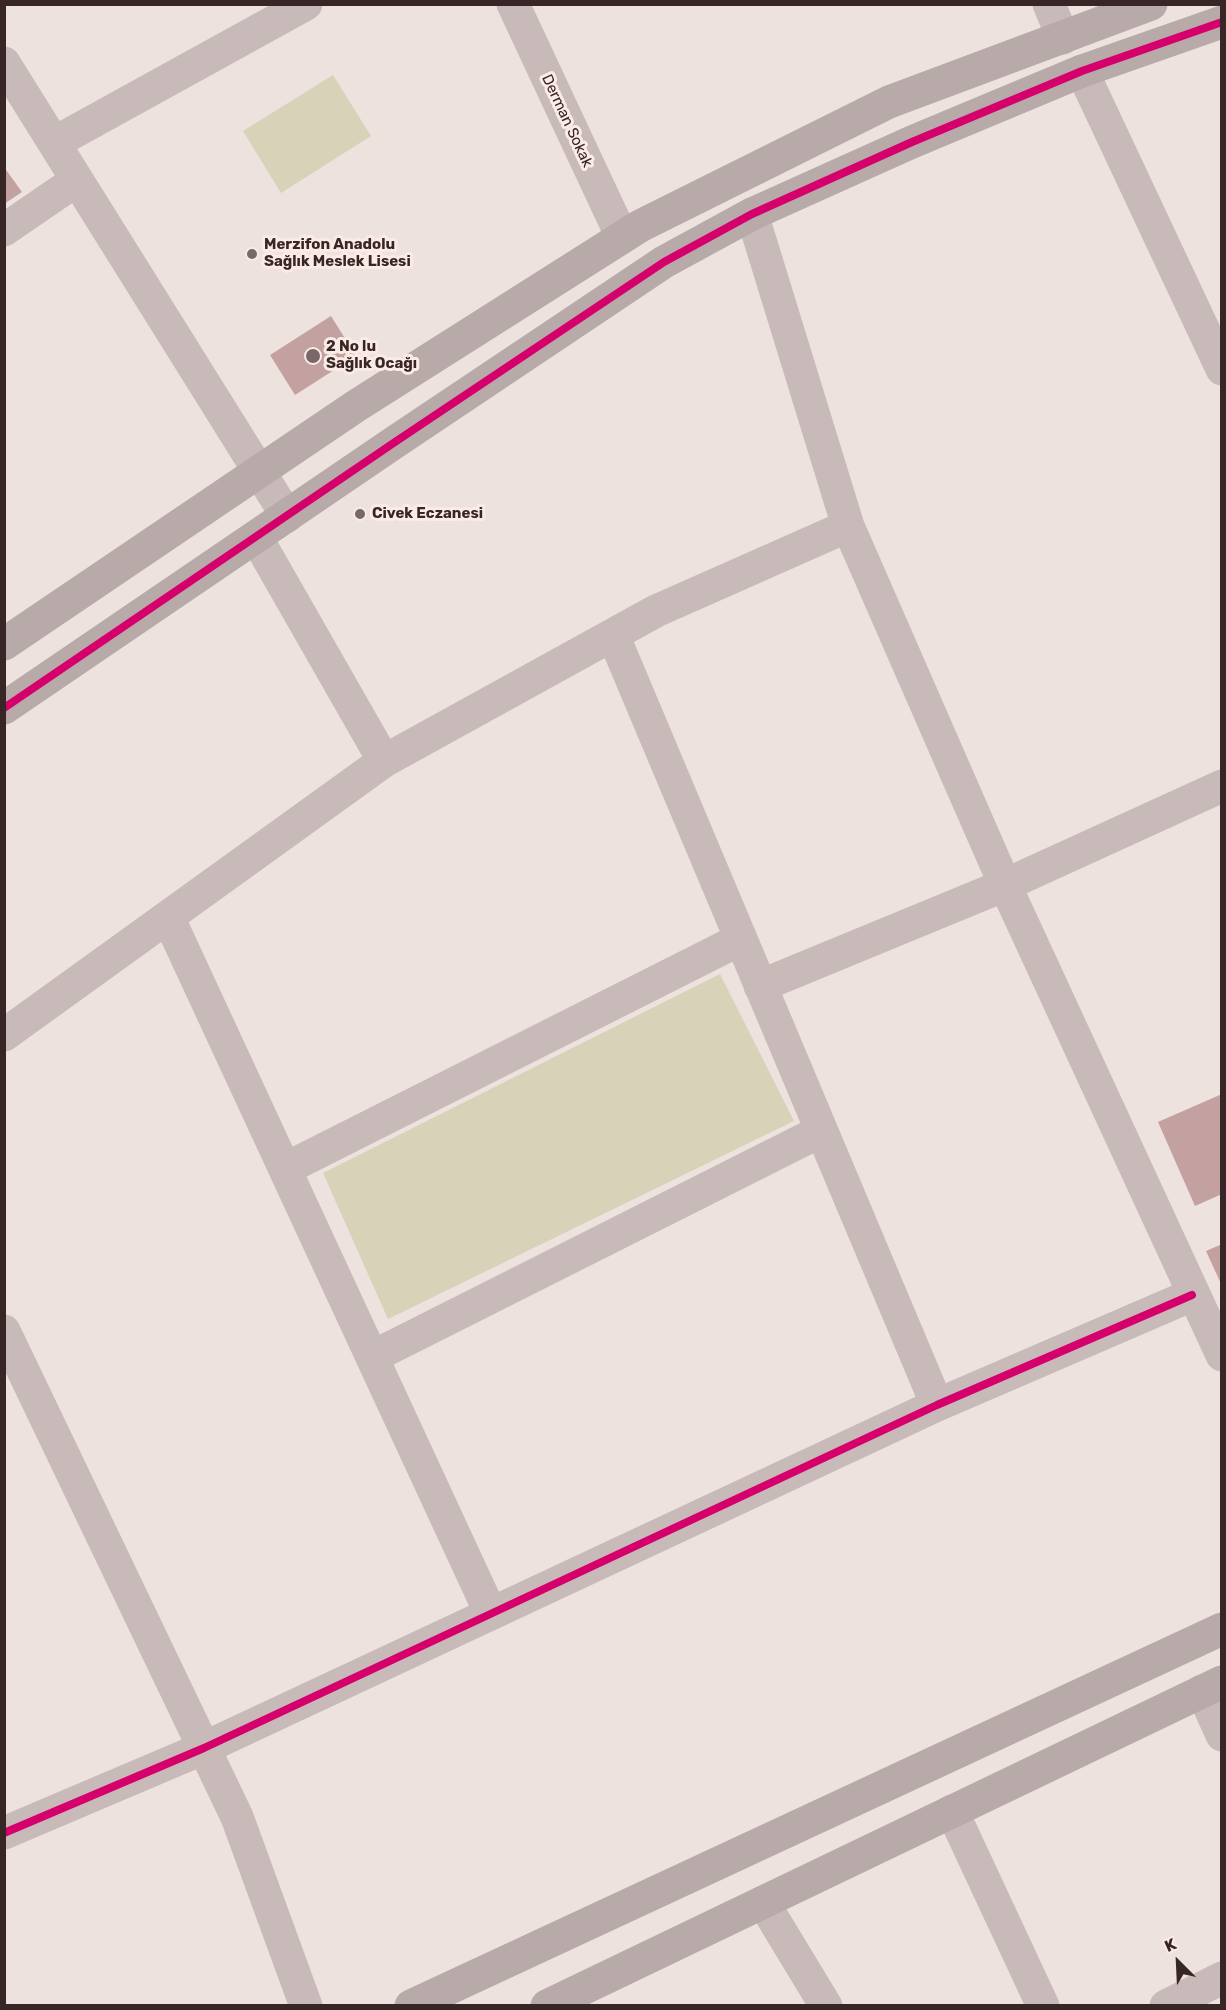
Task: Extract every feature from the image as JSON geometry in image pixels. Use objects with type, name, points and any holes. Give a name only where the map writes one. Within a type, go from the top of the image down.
[{"type":"street","points":[[54,143],[306,4]]},
{"type":"street","name":"Derman Sokak","points":[[513,4],[622,237]]},
{"type":"street","points":[[1049,4],[1063,38]]},
{"type":"street","points":[[4,644],[356,406],[640,226],[889,102],[1152,4]]},
{"type":"street","points":[[4,708],[664,262],[753,214],[912,142],[1082,71],[1221,22]]},
{"type":"street","points":[[4,63],[287,516]]},
{"type":"street","points":[[1082,71],[1221,369]]},
{"type":"street","points":[[4,230],[77,180]]},
{"type":"street","points":[[753,214],[848,526],[1005,885],[1221,1355]]},
{"type":"street","points":[[4,1035],[384,761],[656,611],[848,526]]},
{"type":"street","points":[[256,537],[384,761]]},
{"type":"street","points":[[613,635],[937,1405]]},
{"type":"street","points":[[760,986],[1005,885],[1221,786]]},
{"type":"street","points":[[168,917],[491,1614]]},
{"type":"street","points":[[285,1169],[741,939]]},
{"type":"street","points":[[372,1357],[821,1131]]},
{"type":"street","points":[[4,1833],[204,1748],[937,1405],[1192,1295]]},
{"type":"street","points":[[4,1331],[237,1817],[306,2006]]},
{"type":"street","points":[[411,2006],[1221,1629]]},
{"type":"street","points":[[547,2006],[1212,1687],[1221,1735]]},
{"type":"street","points":[[952,1811],[1043,2006]]},
{"type":"street","points":[[763,1902],[826,2006]]},
{"type":"street","points":[[1166,2006],[1221,1978]]},
{"type":"shaded area","points":[[333,75],[371,136],[281,193],[243,131]]},
{"type":"shaded area","points":[[720,974],[794,1121],[388,1319],[323,1173]]},
{"type":"building","points":[[4,167],[22,192],[4,204]]},
{"type":"building","name":"2 No lu Sağlık Ocağı","points":[[331,316],[356,356],[295,395],[270,355]]},
{"type":"building","points":[[1222,1094],[1222,1194],[1195,1206],[1158,1122]]},
{"type":"building","points":[[1222,1244],[1222,1286],[1206,1251]]},
{"type":"cycle path","points":[[4,708],[664,262],[752,214],[912,142],[1082,71],[1222,22]]},
{"type":"cycle path","points":[[4,1833],[204,1748],[937,1405],[1192,1295]]},
{"type":"place","name":"Merzifon Anadolu Sağlık Meslek Lisesi","points":[[252,254]]},
{"type":"place","name":"2 No lu Sağlık Ocağı","points":[[313,356]]},
{"type":"place","name":"Civek Eczanesi","points":[[360,514]]}]
